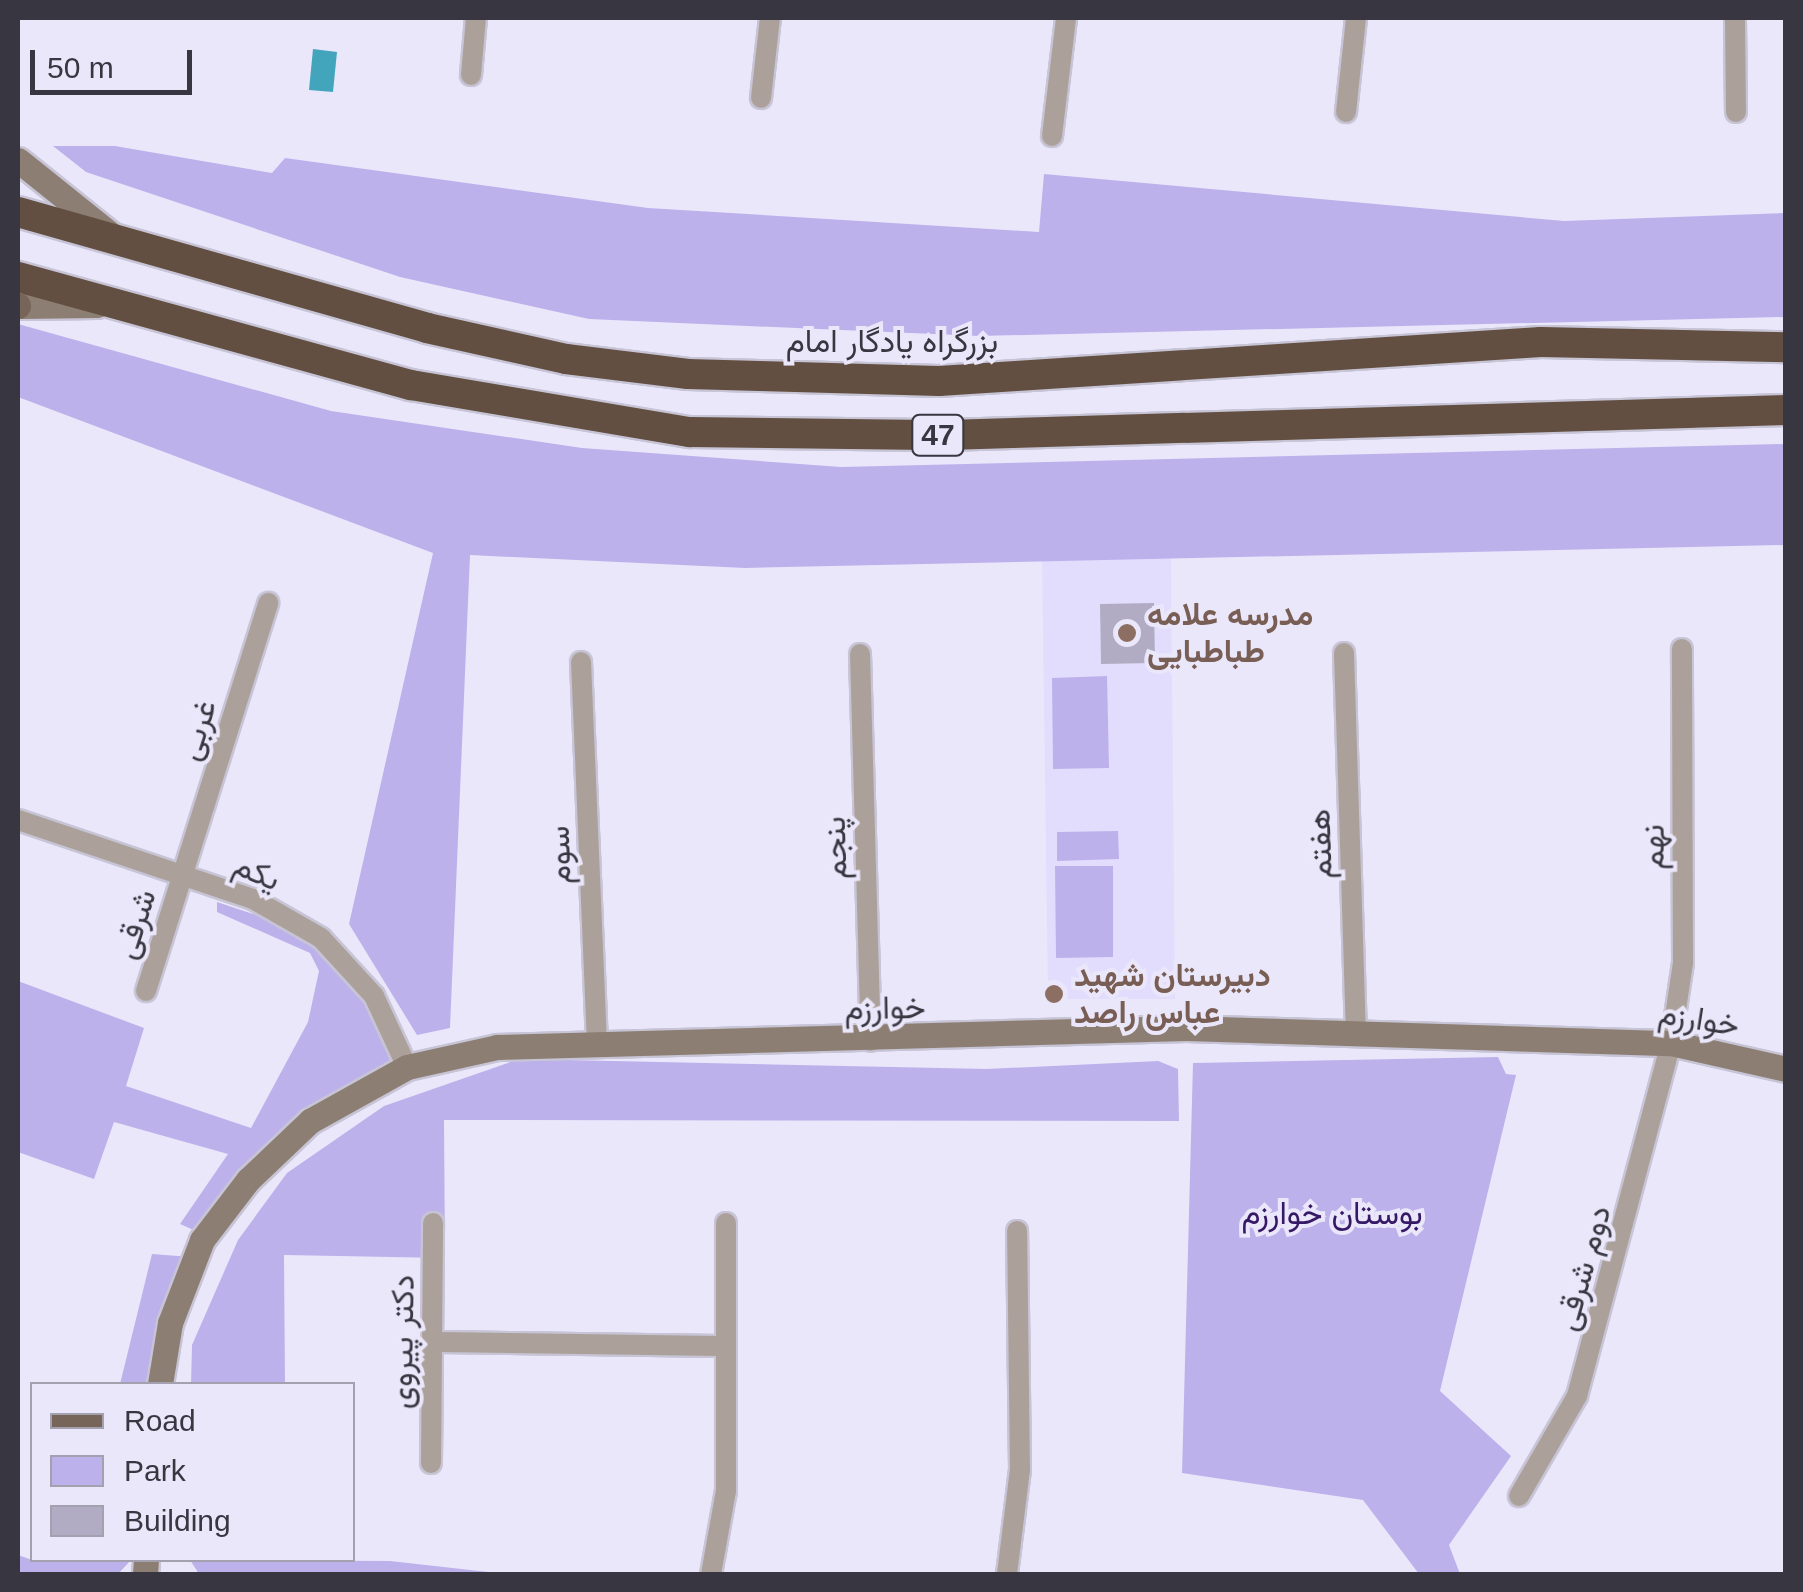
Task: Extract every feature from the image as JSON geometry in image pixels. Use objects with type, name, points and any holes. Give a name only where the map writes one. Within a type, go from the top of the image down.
[{"type":"highway","name":"بزرگراه یادگار امام","points":[[18,212],[130,249],[427,328],[566,359],[688,374],[939,381],[1541,342],[1786,346]]},
{"type":"highway","name":"47","points":[[18,277],[105,305],[411,385],[690,432],[947,436],[1786,410]]},
{"type":"street","points":[[471,76],[476,18]]},
{"type":"street","points":[[761,98],[770,18]]},
{"type":"street","points":[[1052,136],[1066,18]]},
{"type":"street","points":[[1346,112],[1356,18]]},
{"type":"street","points":[[1735,18],[1736,112]]},
{"type":"street","points":[[18,160],[130,249]]},
{"type":"street","points":[[18,306],[105,305]]},
{"type":"street","name":"غربی","points":[[182,876],[268,604]]},
{"type":"street","name":"نهم","points":[[1670,1043],[1684,963],[1682,649]]},
{"type":"street","name":"هفتم","points":[[1344,653],[1356,1033]]},
{"type":"street","name":"پنجم","points":[[860,654],[871,1041]]},
{"type":"street","name":"سوم","points":[[581,662],[597,1045]]},
{"type":"street","name":"یکم","points":[[18,820],[253,899],[321,938],[374,996],[408,1067]]},
{"type":"street","name":"شرقی","points":[[146,991],[182,876]]},
{"type":"street","name":"خوارزم","points":[[160,1382],[170,1324],[202,1240],[248,1180],[310,1121],[408,1067],[497,1047],[871,1041],[1186,1028],[1670,1043],[1786,1069]]},
{"type":"street","name":"دوم شرقی","points":[[1519,1496],[1577,1396],[1670,1043]]},
{"type":"street","points":[[711,1574],[726,1491],[726,1222]]},
{"type":"street","name":"دکتر پیروی","points":[[431,1462],[433,1223]]},
{"type":"street","points":[[1007,1574],[1020,1470],[1017,1231]]},
{"type":"street","points":[[432,1342],[726,1346]]},
{"type":"shaded area","points":[[1042,558],[1171,558],[1175,999],[1048,999]]},
{"type":"green space","points":[[53,146],[115,146],[272,173],[285,158],[648,208],[1039,232],[1044,174],[1564,221],[1785,213],[1785,317],[979,336],[589,319],[400,277],[86,172]]},
{"type":"green space","points":[[18,324],[331,411],[582,448],[841,467],[1785,444],[1785,545],[745,568],[470,555],[450,1028],[417,1035],[349,924],[433,553],[18,397]]},
{"type":"green space","points":[[1107,676],[1109,768],[1053,769],[1052,678]]},
{"type":"green space","points":[[1118,831],[1119,859],[1057,861],[1057,832]]},
{"type":"green space","points":[[1055,866],[1113,866],[1113,957],[1056,958]]},
{"type":"green space","points":[[217,902],[268,919],[333,958],[371,1007],[392,1066],[198,1232],[180,1224],[228,1154],[114,1122],[94,1179],[18,1152],[18,981],[144,1028],[126,1086],[251,1128],[308,1022],[319,971],[310,953],[217,912]]},
{"type":"green space","name":"بوستان خوارزم","points":[[1498,1057],[1506,1074],[1516,1075],[1440,1391],[1511,1456],[1449,1545],[1460,1574],[1419,1574],[1363,1500],[1182,1473],[1193,1063]]},
{"type":"green space","points":[[519,1059],[987,1069],[1158,1061],[1178,1069],[1179,1121],[444,1120],[445,1258],[284,1255],[285,1382],[191,1382],[192,1345],[238,1240],[287,1173],[384,1106]]},
{"type":"green space","points":[[152,1254],[191,1257],[158,1382],[120,1382]]},
{"type":"green space","points":[[18,1555],[30,1562],[129,1562],[118,1574],[18,1574]]},
{"type":"green space","points":[[390,1561],[506,1574],[199,1574],[191,1562]]},
{"type":"water","points":[[313,49],[337,52],[333,92],[309,90]]},
{"type":"building","name":"مدرسه علامه طباطبایی","points":[[1154,603],[1155,663],[1101,664],[1100,604]]},
{"type":"place","name":"مدرسه علامه طباطبایی","points":[[1127,633]]},
{"type":"place","name":"دبیرستان شهید عباس راصد","points":[[1054,994]]}]
